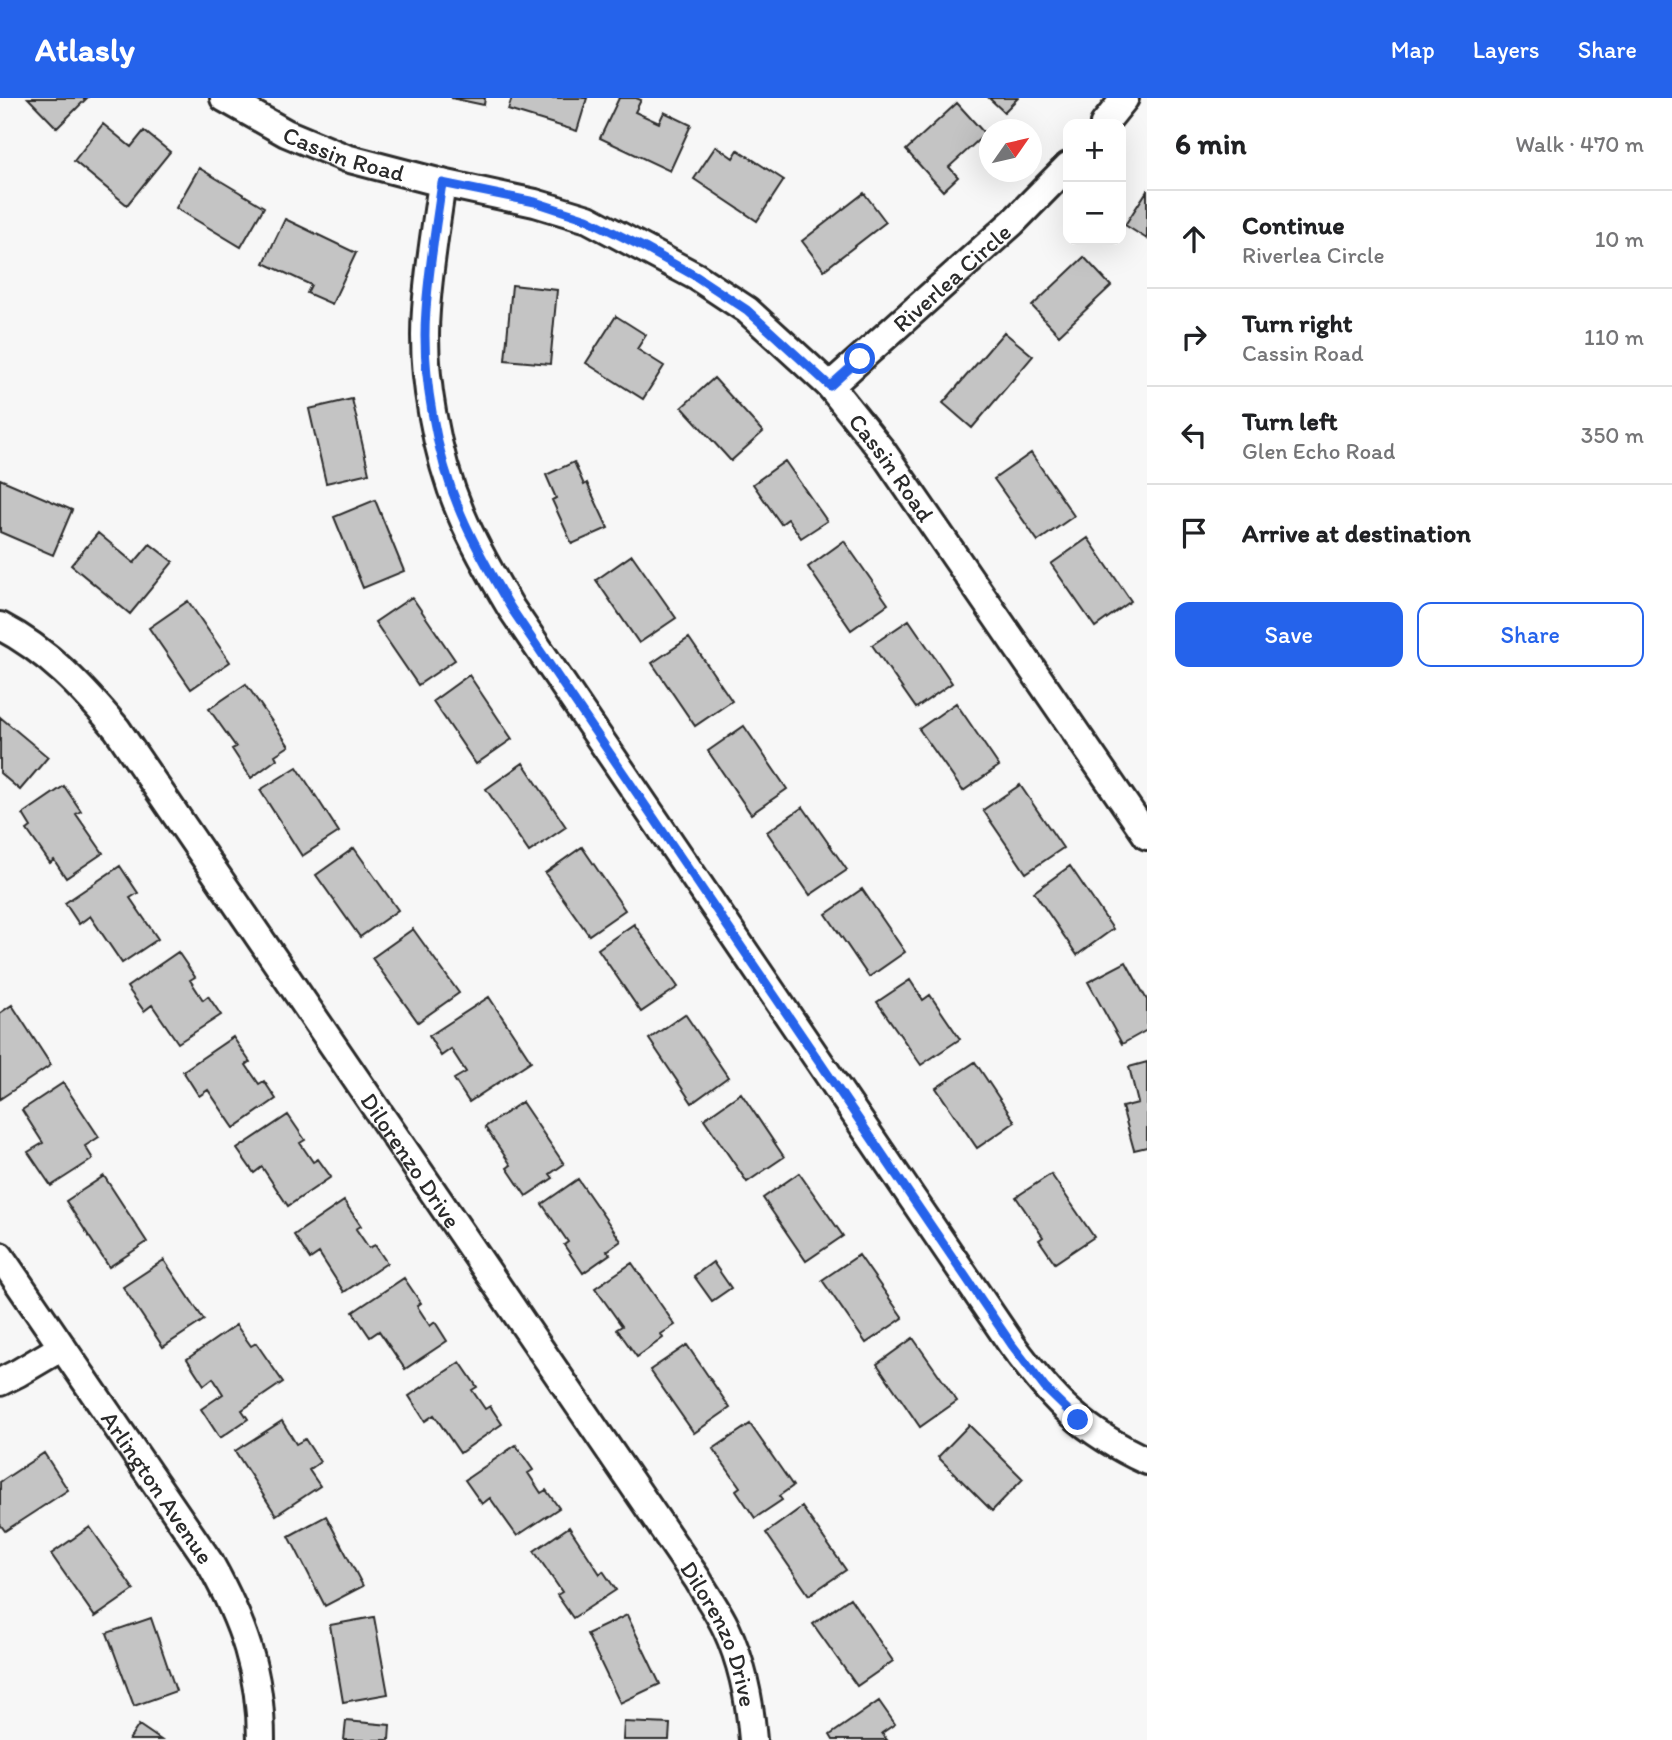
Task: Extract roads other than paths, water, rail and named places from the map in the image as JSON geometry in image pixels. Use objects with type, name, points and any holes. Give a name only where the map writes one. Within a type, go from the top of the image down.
[{"type":"street","name":"Cassin Road","points":[[223,98],[286,133],[346,158],[442,183],[535,202],[587,219],[697,277],[747,310],[830,386],[883,452],[1147,836]]},
{"type":"street","points":[[1108,119],[1125,98]]},
{"type":"street","name":"Riverlea Circle","points":[[830,386],[1013,222],[1063,171]]},
{"type":"street","points":[[442,183],[426,312],[427,363],[433,415],[445,467],[460,513],[483,560],[511,608],[1012,1345],[1045,1388],[1078,1420],[1114,1446],[1147,1461]]},
{"type":"street","name":"Dilorenzo Drive","points":[[0,626],[53,660],[87,692],[117,729],[698,1580],[726,1628],[741,1669],[751,1717],[752,1740]]},
{"type":"street","name":"Arlington Avenue","points":[[0,1256],[210,1563],[233,1604],[255,1672],[261,1712],[261,1740]]},
{"type":"street","points":[[0,1382],[62,1347]]}]
